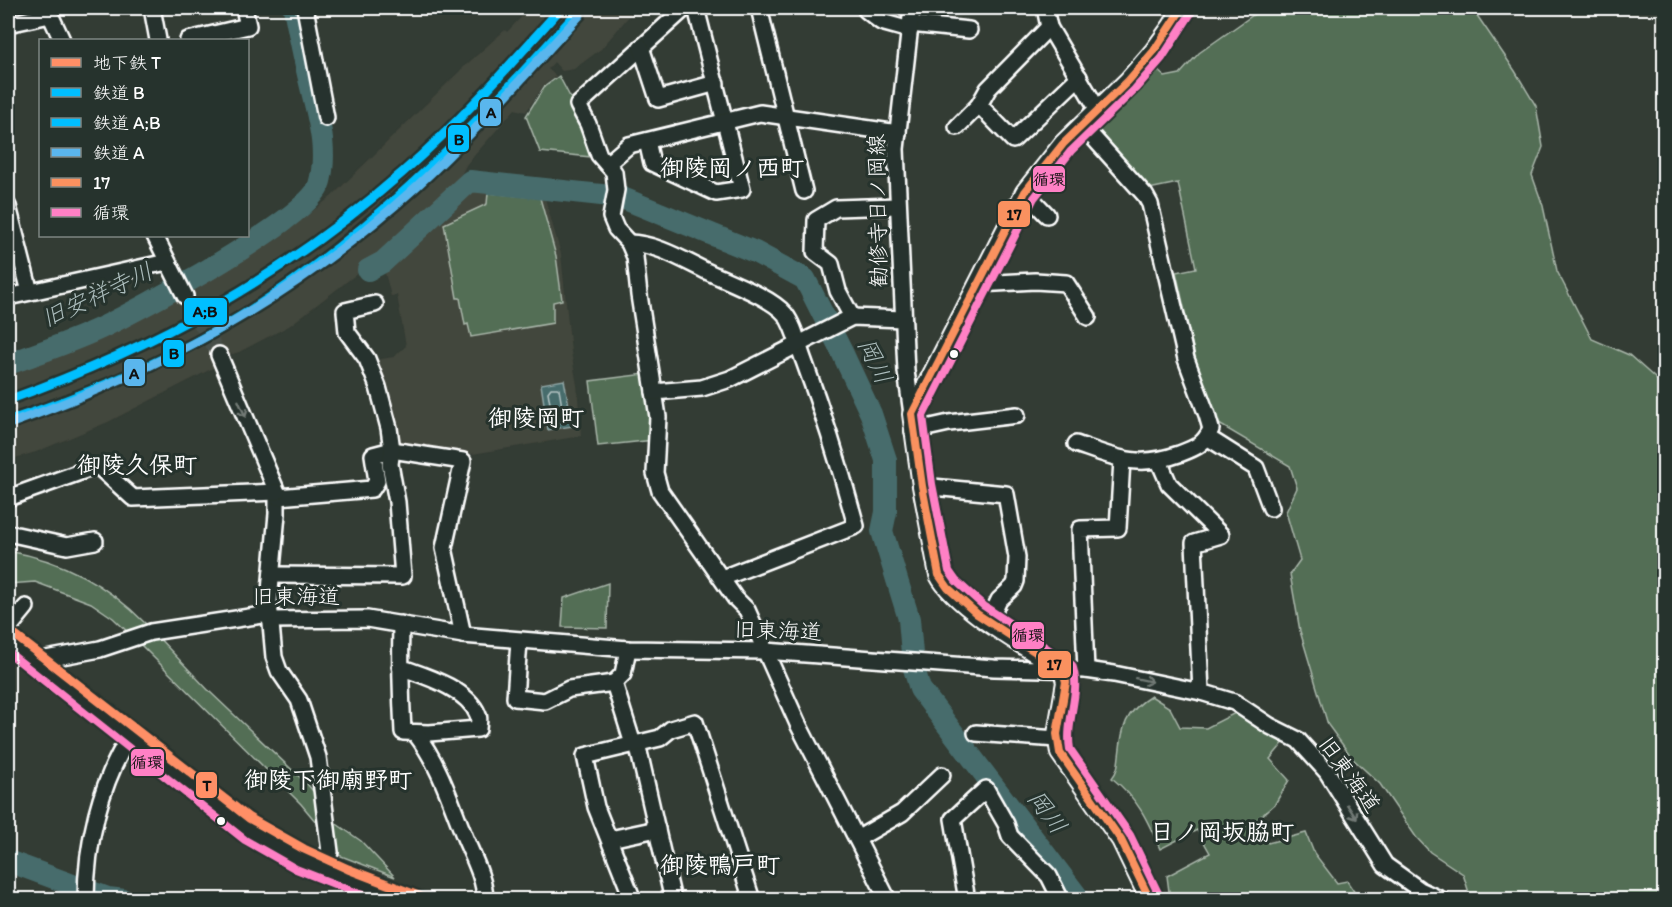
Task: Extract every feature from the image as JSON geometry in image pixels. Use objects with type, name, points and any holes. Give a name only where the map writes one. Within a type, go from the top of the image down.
[{"type":"main road","points":[[913,423],[978,284],[1025,192],[1048,162],[1082,125],[1128,81],[1154,51],[1172,27],[1182,8]]},
{"type":"main road","name":"勧修寺日ノ岡線","points":[[913,423],[939,575],[946,587],[989,621],[1064,670]]},
{"type":"main road","points":[[8,639],[251,831],[300,859],[405,900]]},
{"type":"main road","points":[[1064,670],[1066,682],[1057,739],[1061,756],[1121,840],[1150,900]]},
{"type":"street","points":[[152,8],[158,39]]},
{"type":"street","points":[[192,39],[248,26],[244,8]]},
{"type":"street","points":[[305,8],[326,118]]},
{"type":"street","points":[[685,8],[578,105],[588,124],[599,155],[614,172],[611,217],[616,229],[629,243],[635,256],[658,417],[655,473],[660,491],[735,598],[747,610],[798,724],[888,900]]},
{"type":"street","points":[[647,141],[652,163],[716,194],[742,189],[696,8]]},
{"type":"street","points":[[759,8],[804,191]]},
{"type":"street","name":"勧修寺日ノ岡線","points":[[912,8],[896,148],[906,371],[913,423]]},
{"type":"street","points":[[1044,8],[1049,27],[1098,110]]},
{"type":"street","points":[[866,10],[881,22],[910,27],[969,30]]},
{"type":"street","points":[[8,24],[49,11],[62,39]]},
{"type":"street","points":[[957,127],[979,105],[988,89],[1049,27]]},
{"type":"street","points":[[641,47],[658,99],[716,83]]},
{"type":"street","points":[[979,105],[1013,140],[1079,77]]},
{"type":"street","points":[[607,164],[629,145],[760,113],[898,133]]},
{"type":"street","points":[[1076,444],[1122,460],[1159,461],[1199,446],[1207,437],[1210,429],[1186,359],[1150,204],[1145,195],[1082,125]]},
{"type":"street","points":[[1025,192],[1047,214]]},
{"type":"street","points":[[8,206],[30,292]]},
{"type":"street","points":[[852,317],[838,291],[831,264],[815,252],[816,220],[836,208],[898,206]]},
{"type":"street","points":[[155,237],[182,289]]},
{"type":"street","points":[[629,243],[643,243],[770,302],[785,315],[823,412],[856,526],[722,578]]},
{"type":"street","points":[[8,297],[167,262]]},
{"type":"street","points":[[978,284],[1035,281],[1066,284],[1088,317]]},
{"type":"street","points":[[272,575],[403,576],[397,502],[390,464],[392,450],[389,429],[378,387],[367,359],[347,332],[345,311],[375,304]]},
{"type":"street","points":[[654,392],[702,388],[730,379],[852,317],[903,319]]},
{"type":"street","points":[[219,355],[277,494],[269,617],[274,657],[279,671],[299,700],[318,757],[330,852],[325,868]]},
{"type":"street","points":[[913,423],[949,423],[1017,416]]},
{"type":"street","points":[[1207,437],[1256,468],[1271,508]]},
{"type":"street","points":[[8,498],[94,467],[100,468],[133,498],[372,489],[377,481],[373,455],[392,450],[463,461],[444,548],[463,635]]},
{"type":"street","points":[[1086,670],[1080,529],[1118,528],[1122,460]]},
{"type":"street","points":[[1159,461],[1169,484],[1221,535],[1194,543],[1201,692]]},
{"type":"street","points":[[922,486],[1006,494],[1017,557],[1016,581],[1014,586],[999,600],[989,621]]},
{"type":"street","points":[[8,533],[67,546],[95,541]]},
{"type":"street","points":[[8,629],[26,607]]},
{"type":"street","name":"旧東海道","points":[[35,661],[100,649],[151,632],[269,617],[344,618],[401,624],[463,635],[628,649],[765,651],[914,663],[1086,670],[1114,674],[1201,692],[1234,702],[1270,726],[1298,740],[1327,772],[1385,865],[1420,890],[1442,900]]},
{"type":"street","points":[[400,667],[438,680],[464,696],[479,716],[478,729],[403,732],[400,667],[401,624]]},
{"type":"street","points":[[519,641],[514,698],[545,701],[569,689],[614,683],[623,674],[628,649]]},
{"type":"street","points":[[614,683],[635,744],[673,900]]},
{"type":"street","points":[[633,900],[596,807],[585,756],[660,738],[671,729],[695,722],[752,900]]},
{"type":"street","points":[[415,733],[425,745],[448,794],[477,866],[485,890],[485,900]]},
{"type":"street","points":[[976,733],[1057,739]]},
{"type":"street","points":[[86,894],[88,860],[98,808],[120,753],[130,736]]},
{"type":"street","points":[[857,839],[902,813],[942,775]]},
{"type":"street","points":[[968,900],[953,819],[986,789],[1006,824],[1010,836],[1048,876],[1062,900]]},
{"type":"street","points":[[610,839],[657,830]]},
{"type":"shaded area","points":[[530,8],[636,8],[601,49],[574,69],[562,71],[554,62],[548,69],[556,76],[543,86],[526,112],[515,109],[466,165],[455,187],[397,243],[289,326],[239,352],[229,355],[224,350],[217,366],[108,422],[36,452],[8,460],[8,368],[84,339],[179,293],[181,296],[277,239],[332,196],[466,65],[505,30],[507,32]]},
{"type":"shaded area","points":[[468,185],[544,195],[561,254],[581,436],[472,454],[407,447],[399,439],[392,399],[376,360],[394,357],[406,346],[397,295],[391,296],[383,265]]},
{"type":"green space","points":[[1263,8],[1472,8],[1536,106],[1543,147],[1532,175],[1543,206],[1557,271],[1592,339],[1629,355],[1664,386],[1664,899],[1471,899],[1463,874],[1430,852],[1416,837],[1380,784],[1353,759],[1328,725],[1300,631],[1290,574],[1300,560],[1286,512],[1297,488],[1290,466],[1219,424],[1197,366],[1176,272],[1196,268],[1178,183],[1149,189],[1096,129],[1141,89],[1157,70],[1165,77],[1180,74],[1199,53]]},
{"type":"green space","points":[[559,76],[586,127],[594,155],[591,157],[540,152],[526,116],[544,87]]},
{"type":"green space","points":[[488,193],[540,198],[556,256],[562,300],[553,302],[553,323],[471,337],[468,324],[465,325],[460,298],[457,298],[444,224],[487,204]]},
{"type":"green space","points":[[645,374],[654,440],[598,446],[590,381]]},
{"type":"green space","points":[[8,551],[47,561],[83,576],[116,597],[146,624],[146,627],[130,634],[113,618],[91,603],[35,582],[8,584]]},
{"type":"green space","points":[[608,583],[607,628],[562,627],[564,598]]},
{"type":"green space","points":[[154,633],[210,692],[308,785],[322,802],[326,834],[301,804],[136,640]]},
{"type":"green space","points":[[1151,696],[1170,708],[1180,727],[1206,728],[1239,711],[1286,740],[1270,759],[1289,780],[1275,804],[1251,825],[1268,843],[1306,833],[1314,853],[1337,883],[1347,881],[1359,899],[1298,899],[1286,893],[1277,899],[1170,899],[1167,876],[1210,853],[1197,830],[1160,849],[1141,810],[1129,794],[1112,778],[1117,767],[1126,721],[1135,708]]},
{"type":"green space","points":[[331,820],[361,841],[395,877],[336,854]]},
{"type":"water","points":[[564,380],[573,426],[548,430],[541,384]]},
{"type":"waterway","name":"旧安祥寺川","points":[[8,364],[90,333],[149,303],[255,240],[286,219],[308,200],[319,185],[323,147],[294,8]]},
{"type":"waterway","name":"岡川","points":[[368,270],[383,262],[470,181],[620,197],[755,252],[805,279],[871,414],[886,460],[886,512],[882,531],[909,619],[913,665],[920,689],[1080,900]]},
{"type":"waterway","name":"旧安祥寺川","points":[[8,861],[108,898],[124,900]]},
{"type":"tunnel","points":[[185,296],[219,355]]},
{"type":"metro line","name":"T","points":[[8,630],[249,818],[304,849],[348,869],[429,900]]},
{"type":"rail line","name":"A;B","points":[[8,400],[116,357],[167,332],[265,276],[312,244],[358,209],[424,153],[485,92],[561,8]]},
{"type":"rail line","name":"B","points":[[8,421],[114,381],[191,345],[269,298],[319,263],[366,225],[455,143],[581,8]]},
{"type":"rail line","name":"A","points":[[12,423],[68,402],[175,353],[276,295],[324,262],[371,226],[438,166],[480,124],[580,15]]},
{"type":"transit line","name":"17","points":[[1150,900],[1121,840],[1060,753],[1057,734],[1066,682],[1063,670],[977,614],[948,588],[939,575],[922,486],[912,414],[1025,192],[1063,144],[1128,81],[1154,51],[1182,8]]},
{"type":"transit line","name":"循環","points":[[1159,895],[1130,835],[1070,749],[1069,738],[1075,685],[1072,665],[984,606],[956,581],[949,571],[932,484],[923,416],[1034,198],[1071,151],[1135,89],[1162,58],[1191,13]]},
{"type":"transit line","name":"循環","points":[[8,652],[245,840],[296,869],[375,900]]},
{"type":"district","name":"御陵岡ノ西町","points":[[732,168]]},
{"type":"district","name":"御陵岡町","points":[[536,418]]},
{"type":"district","name":"御陵久保町","points":[[137,465]]},
{"type":"district","name":"御陵下御廟野町","points":[[328,780]]},
{"type":"district","name":"日ノ岡坂脇町","points":[[1222,832]]},
{"type":"district","name":"御陵鴨戸町","points":[[720,865]]}]
